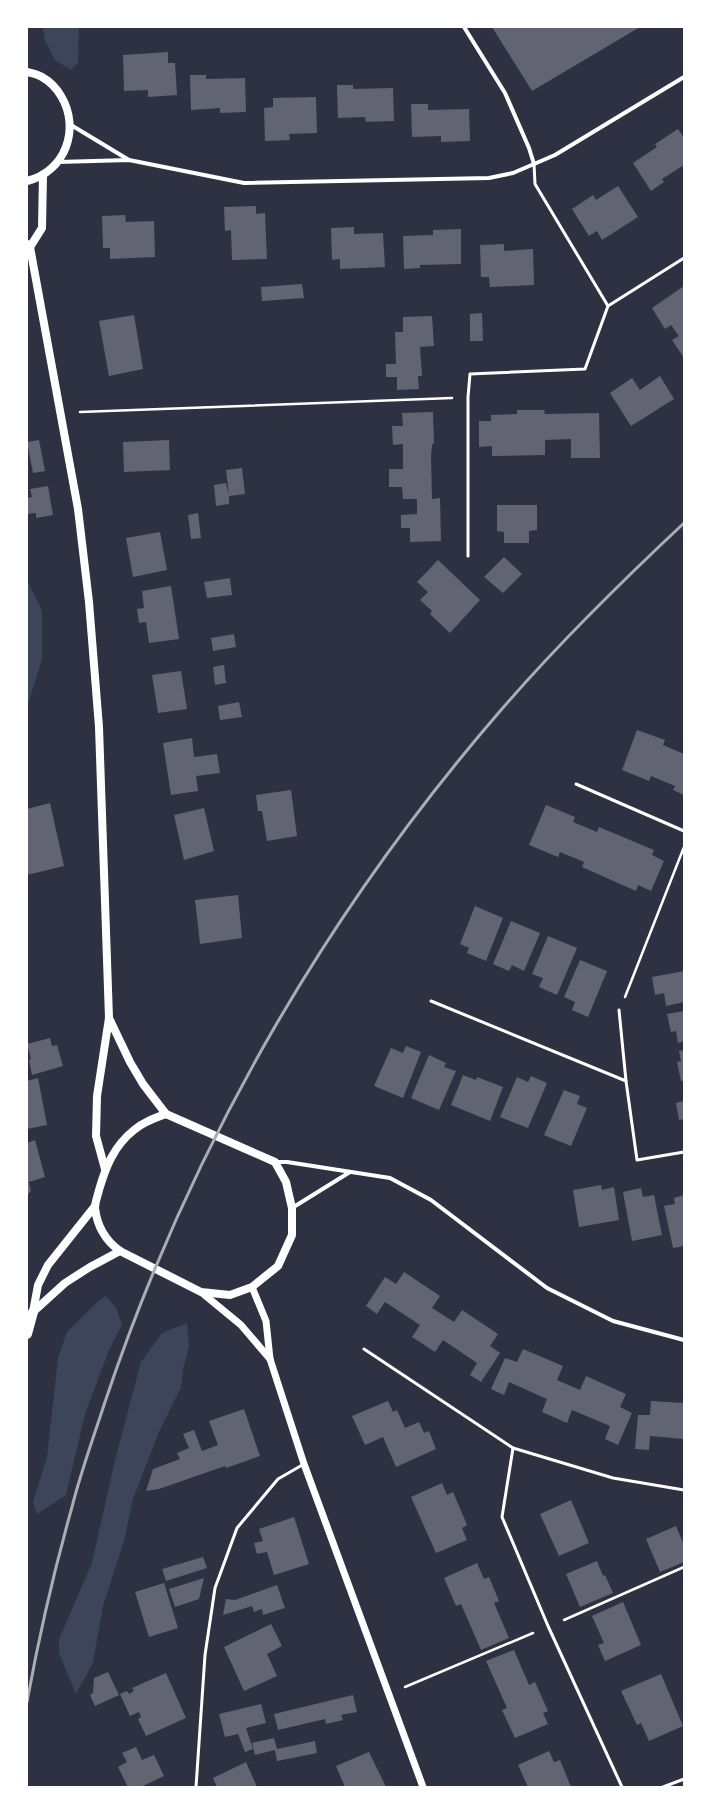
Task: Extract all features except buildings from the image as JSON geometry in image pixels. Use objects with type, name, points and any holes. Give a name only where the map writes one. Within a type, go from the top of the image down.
[{"type":"main road","points":[[27,72],[42,77],[57,90],[67,106],[71,126],[67,145],[58,162],[43,175],[27,181]]},
{"type":"main road","points":[[43,175],[42,228],[29,245],[59,414],[78,509],[84,558],[99,727],[109,1018],[97,1096],[96,1136],[105,1169]]},
{"type":"main road","points":[[95,1206],[100,1227],[109,1243],[120,1251],[201,1292],[230,1295],[252,1288],[278,1266],[292,1235],[292,1208],[286,1182],[275,1162],[166,1114],[143,1084],[130,1062],[109,1018]]},
{"type":"main road","points":[[27,1334],[38,1285],[48,1265],[95,1206],[105,1169],[118,1146],[134,1130],[149,1120],[166,1114]]},
{"type":"main road","points":[[33,1312],[64,1283],[120,1251]]},
{"type":"street","points":[[464,27],[505,93],[529,148],[534,164]]},
{"type":"street","points":[[58,162],[129,160],[244,184],[489,178],[513,173],[555,154],[684,77]]},
{"type":"street","points":[[71,126],[129,160]]},
{"type":"street","points":[[275,1162],[287,1162],[390,1178],[431,1200],[547,1288],[613,1321],[684,1340]]},
{"type":"street","points":[[292,1208],[350,1172]]},
{"type":"street","points":[[252,1288],[266,1321],[270,1359],[304,1464],[423,1787]]},
{"type":"street","points":[[201,1292],[241,1325],[270,1359]]},
{"type":"lane","points":[[534,164],[535,184],[608,306]]},
{"type":"lane","points":[[468,556],[468,397],[470,374],[585,369],[608,306],[684,258]]},
{"type":"lane","points":[[576,784],[684,831]]},
{"type":"lane","points":[[431,1001],[626,1081]]},
{"type":"lane","points":[[619,1010],[626,1081],[637,1160],[684,1152]]},
{"type":"lane","points":[[364,1349],[513,1448],[613,1478],[684,1490]]},
{"type":"lane","points":[[513,1448],[502,1517],[548,1626],[622,1787]]},
{"type":"lane","points":[[196,1787],[205,1655],[215,1588],[237,1528],[278,1479],[304,1464]]},
{"type":"lane","points":[[663,1787],[684,1778]]},
{"type":"path","points":[[59,414],[468,397]]},
{"type":"path","points":[[619,1010],[684,846]]},
{"type":"shaded area","points":[[43,27],[79,27],[78,62],[71,70],[55,60],[45,40]]},
{"type":"shaded area","points":[[27,579],[42,611],[42,659],[27,708]]},
{"type":"shaded area","points":[[106,1296],[116,1308],[122,1325],[109,1350],[85,1414],[66,1495],[37,1514],[33,1502],[47,1457],[58,1358],[67,1332],[97,1302]]},
{"type":"shaded area","points":[[187,1323],[189,1346],[183,1370],[181,1387],[159,1432],[133,1499],[124,1541],[103,1606],[93,1663],[76,1694],[59,1653],[59,1639],[92,1563],[115,1460],[141,1362],[162,1333]]},
{"type":"railway","points":[[27,1702],[47,1604],[83,1467],[139,1308],[178,1215],[222,1125],[269,1036],[321,951],[377,868],[437,787],[501,710],[545,661],[613,591],[684,523]]}]
